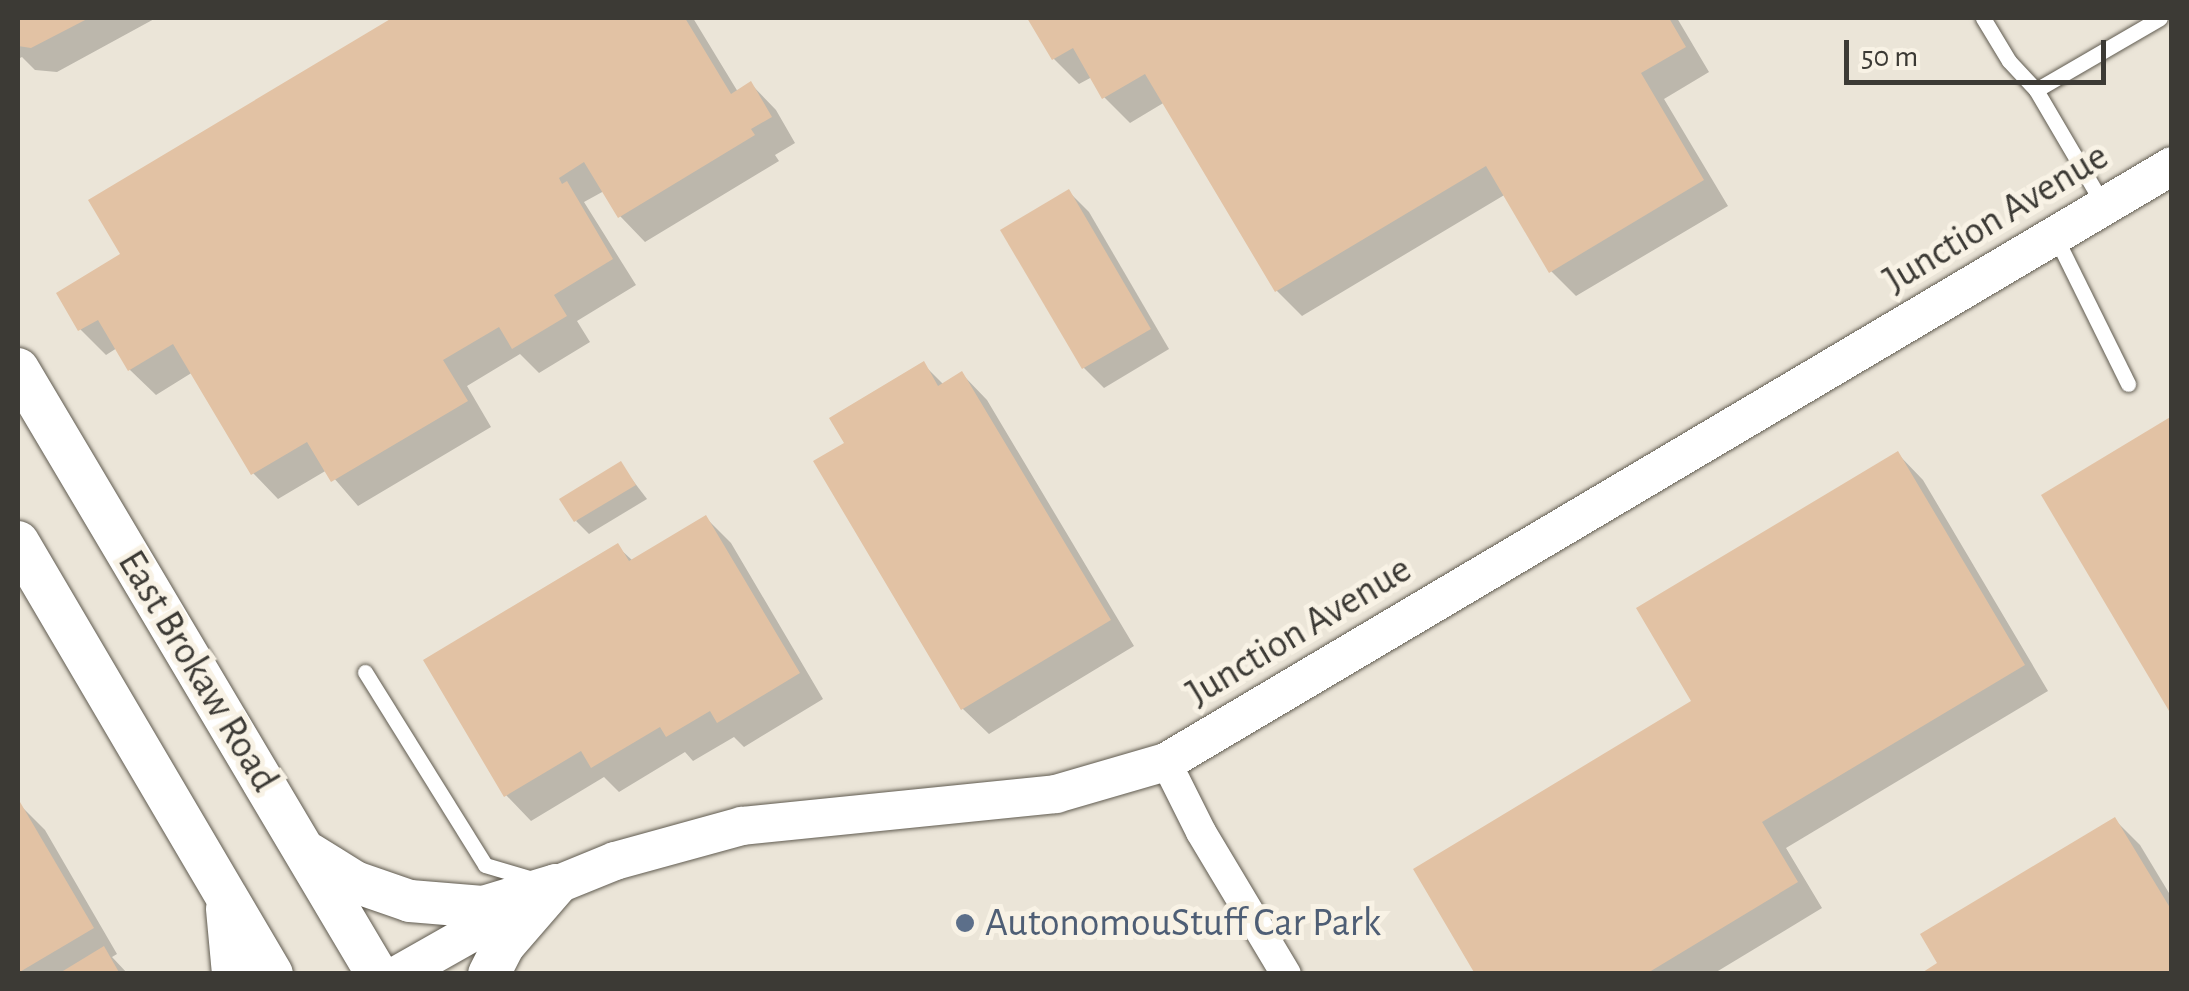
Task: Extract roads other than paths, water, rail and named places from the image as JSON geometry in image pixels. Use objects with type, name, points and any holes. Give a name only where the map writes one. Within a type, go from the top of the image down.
[{"type":"main road","name":"East Brokaw Road","points":[[18,369],[378,974]]},
{"type":"main road","points":[[18,542],[272,974]]},
{"type":"main road","points":[[306,852],[355,882],[410,901],[482,907],[556,885]]},
{"type":"main road","points":[[489,974],[504,945],[556,885]]},
{"type":"main road","points":[[224,894],[234,950],[233,974]]},
{"type":"street","name":"Junction Avenue","points":[[399,974],[556,885],[615,861],[742,826],[1056,794],[1166,762],[2172,166]]},
{"type":"street","points":[[1166,762],[1201,832],[1286,974]]},
{"type":"lane","points":[[1983,18],[2009,61],[2036,90],[2104,206]]},
{"type":"lane","points":[[2036,90],[2160,18]]},
{"type":"lane","points":[[2055,236],[2128,384]]},
{"type":"lane","points":[[366,672],[485,866],[556,885]]},
{"type":"place","name":"AutonomouStuff Car Park","points":[[965,923]]}]
